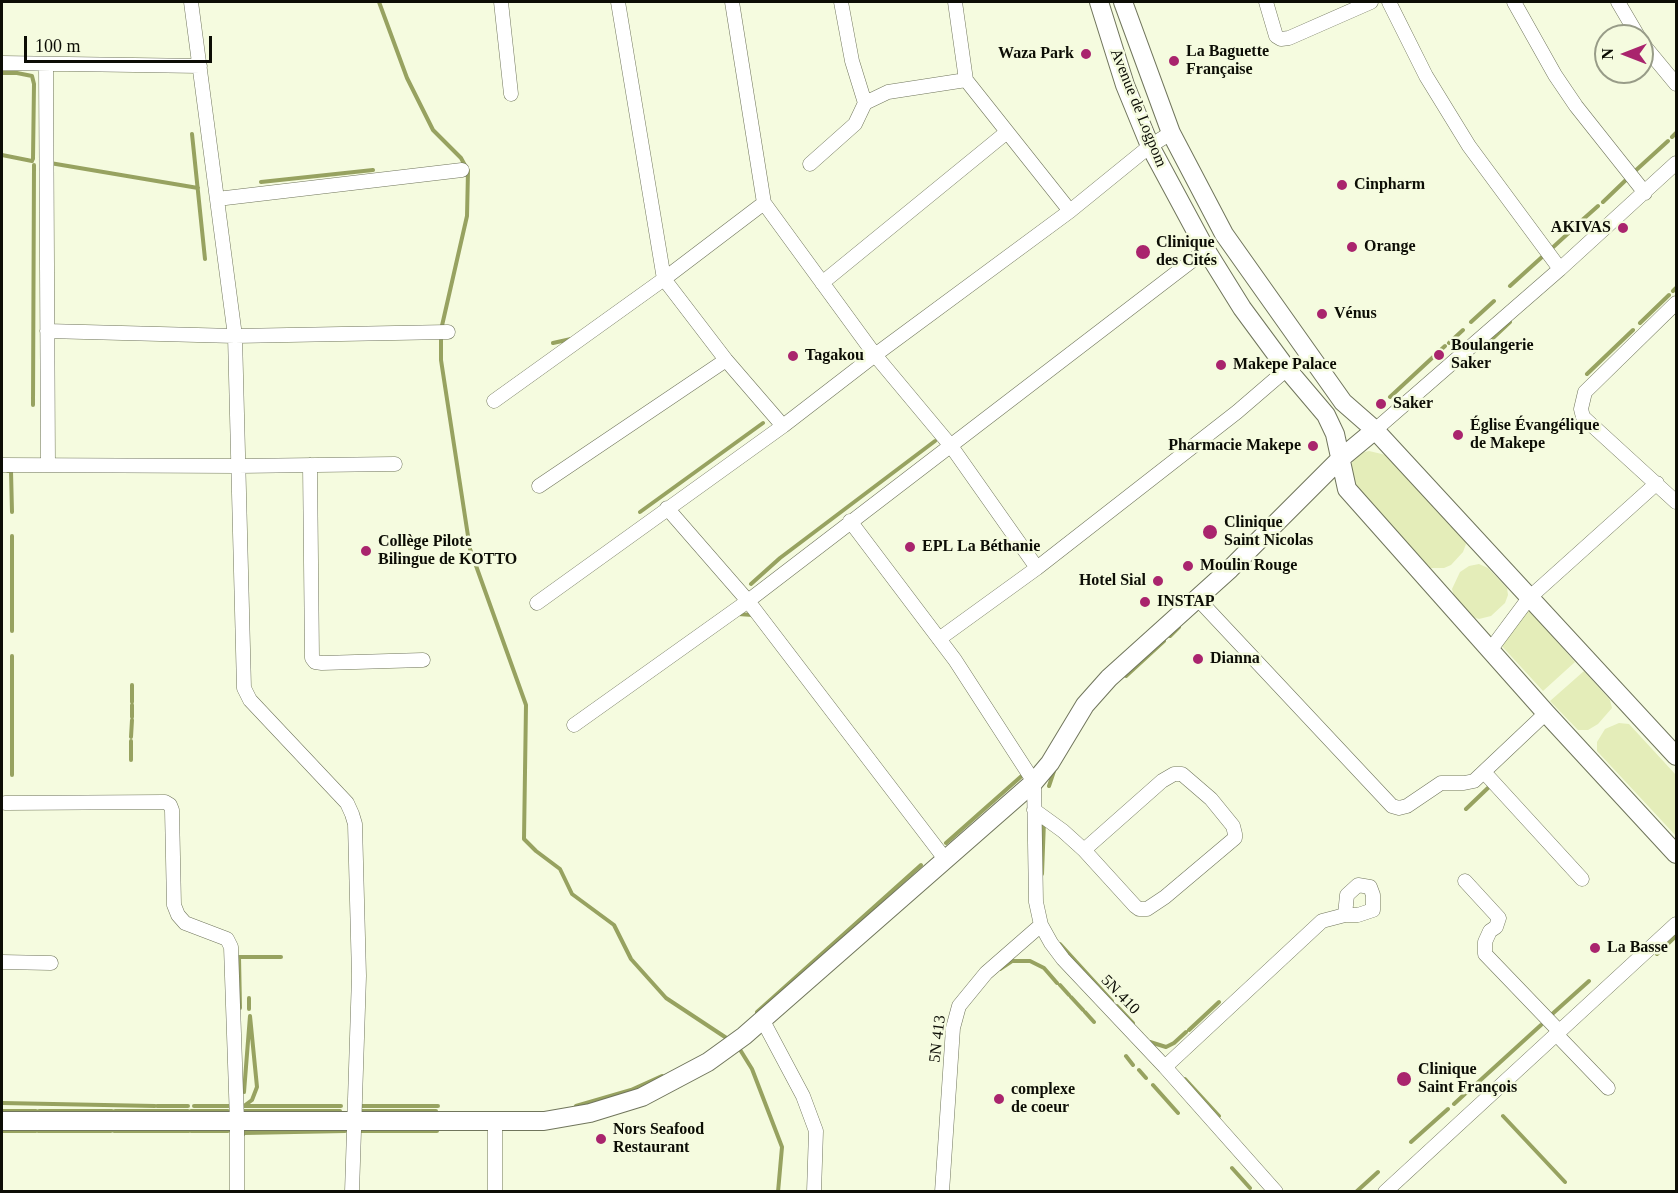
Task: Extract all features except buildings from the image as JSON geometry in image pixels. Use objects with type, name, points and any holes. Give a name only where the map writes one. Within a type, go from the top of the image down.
[{"type":"main road","name":"Avenue de Logpom","points":[[1099,2],[1125,85],[1150,146],[1206,250],[1242,308],[1287,369],[1326,416],[1335,434],[1347,489],[1546,713],[1677,854]]},
{"type":"main road","name":"Avenue de Logpom","points":[[1124,2],[1171,133],[1224,234],[1343,402],[1375,430],[1677,756]]},
{"type":"main road","points":[[2,1121],[495,1122],[567,1118],[610,1108],[642,1097],[708,1062],[744,1036],[1034,782],[1050,763],[1068,730],[1091,698],[1144,646],[1230,569],[1340,459],[1375,430]]},
{"type":"street","points":[[191,2],[235,336],[244,688],[250,700],[347,803],[355,824],[358,976],[352,1191]]},
{"type":"street","points":[[501,2],[511,94]]},
{"type":"street","points":[[618,2],[664,279],[726,360],[783,426]]},
{"type":"street","points":[[732,2],[764,203],[875,355],[951,446],[1037,568]]},
{"type":"street","points":[[842,2],[852,61],[865,103]]},
{"type":"street","points":[[955,2],[966,80],[1070,211]]},
{"type":"street","points":[[1266,2],[1276,36],[1281,39],[1289,38],[1371,2]]},
{"type":"street","points":[[1389,2],[1426,76],[1469,146],[1560,269]]},
{"type":"street","points":[[1514,2],[1576,106],[1645,193]]},
{"type":"street","points":[[1618,2],[1631,24]]},
{"type":"street","points":[[1654,57],[1677,84]]},
{"type":"street","points":[[2,63],[200,66]]},
{"type":"street","points":[[46,64],[48,465]]},
{"type":"street","points":[[810,164],[855,124],[865,103],[888,92],[966,80]]},
{"type":"street","points":[[822,283],[1007,132]]},
{"type":"street","points":[[537,603],[783,426],[1070,211],[1150,146],[1171,133]]},
{"type":"street","points":[[1375,430],[1560,269],[1677,163]]},
{"type":"street","points":[[217,198],[462,170]]},
{"type":"street","points":[[494,401],[664,279],[764,203]]},
{"type":"street","points":[[574,725],[748,601],[1206,250]]},
{"type":"street","points":[[1677,303],[1585,392],[1581,401],[1583,417],[1677,501]]},
{"type":"street","points":[[47,331],[235,336],[448,332]]},
{"type":"street","points":[[539,486],[726,360]]},
{"type":"street","points":[[939,639],[1037,568],[1210,434],[1287,369]]},
{"type":"street","points":[[2,465],[395,464]]},
{"type":"street","points":[[310,465],[312,658],[315,662],[322,663],[423,660]]},
{"type":"street","points":[[1491,649],[1530,598],[1657,483]]},
{"type":"street","points":[[667,508],[748,601],[945,859]]},
{"type":"street","points":[[850,521],[962,670],[1034,782]]},
{"type":"street","points":[[1197,598],[1392,806],[1399,808],[1407,806],[1441,783],[1469,783],[1484,772],[1546,713]]},
{"type":"street","points":[[1484,772],[1582,879]]},
{"type":"street","points":[[1034,810],[1051,820],[1084,850],[1139,909],[1147,909],[1165,897],[1235,838],[1236,834],[1233,826],[1211,799],[1182,774],[1174,774],[1162,781],[1084,850]]},
{"type":"street","name":"5N.410","points":[[1034,782],[1036,902],[1041,925],[1063,959],[1166,1067],[1276,1191]]},
{"type":"street","points":[[5,803],[165,802],[170,805],[174,904],[178,915],[185,923],[227,939],[231,948],[237,1191]]},
{"type":"street","points":[[1465,881],[1499,918],[1496,927],[1490,931],[1485,942],[1485,954],[1608,1088]]},
{"type":"street","points":[[1166,1067],[1316,926],[1322,921],[1345,915]]},
{"type":"street","points":[[1379,1191],[1389,1187],[1677,924]]},
{"type":"street","name":"5N 413","points":[[942,1191],[953,1028],[959,1006],[986,972],[1041,925]]},
{"type":"street","points":[[2,962],[51,963]]},
{"type":"street","points":[[762,1019],[803,1096],[816,1131],[814,1191]]},
{"type":"street","points":[[495,1122],[495,1191]]},
{"type":"green space","points":[[1369,451],[1386,455],[1464,538],[1466,544],[1463,552],[1451,565],[1444,568],[1429,568],[1353,486],[1350,468],[1354,458],[1360,453]]},
{"type":"green space","points":[[1479,564],[1488,568],[1507,588],[1508,595],[1505,603],[1491,616],[1479,619],[1473,617],[1454,596],[1452,589],[1460,572],[1469,566]]},
{"type":"green space","points":[[1526,610],[1532,613],[1575,662],[1543,691],[1500,644]]},
{"type":"green space","points":[[1584,671],[1610,700],[1612,708],[1598,724],[1588,730],[1578,730],[1550,701]]},
{"type":"green space","points":[[1619,723],[1629,724],[1676,775],[1676,836],[1597,751],[1597,742],[1605,729]]},
{"type":"waterway","points":[[379,2],[407,78],[433,130],[461,158],[468,171],[467,216],[441,330],[441,360],[470,549],[526,705],[524,839],[560,869],[572,894],[614,925],[631,959],[666,998],[728,1039]]},
{"type":"waterway","points":[[2,73],[32,76],[34,84],[33,159]]},
{"type":"waterway","points":[[1672,137],[1676,133]]},
{"type":"waterway","points":[[192,134],[205,259]]},
{"type":"waterway","points":[[1634,172],[1668,141]]},
{"type":"waterway","points":[[2,155],[32,161]]},
{"type":"waterway","points":[[50,163],[198,188]]},
{"type":"waterway","points":[[33,405],[34,165]]},
{"type":"waterway","points":[[261,182],[373,170]]},
{"type":"waterway","points":[[1603,202],[1629,177]]},
{"type":"waterway","points":[[1580,222],[1598,206]]},
{"type":"waterway","points":[[1550,250],[1574,228]]},
{"type":"waterway","points":[[1510,286],[1542,257]]},
{"type":"waterway","points":[[1673,291],[1676,288]]},
{"type":"waterway","points":[[1640,323],[1669,295]]},
{"type":"waterway","points":[[1471,322],[1494,301]]},
{"type":"waterway","points":[[1493,338],[1510,322]]},
{"type":"waterway","points":[[1449,343],[1463,330]]},
{"type":"waterway","points":[[1587,374],[1633,330]]},
{"type":"waterway","points":[[553,343],[571,339]]},
{"type":"waterway","points":[[1390,397],[1445,346]]},
{"type":"waterway","points":[[640,512],[763,423]]},
{"type":"waterway","points":[[751,584],[780,558],[935,441]]},
{"type":"waterway","points":[[8,471],[11,471],[12,512]]},
{"type":"waterway","points":[[12,536],[12,631]]},
{"type":"waterway","points":[[738,614],[753,615]]},
{"type":"waterway","points":[[1170,636],[1179,627]]},
{"type":"waterway","points":[[1126,676],[1164,641]]},
{"type":"waterway","points":[[12,656],[12,775]]},
{"type":"waterway","points":[[132,685],[132,702]]},
{"type":"waterway","points":[[132,705],[132,717]]},
{"type":"waterway","points":[[131,737],[132,720]]},
{"type":"waterway","points":[[131,741],[131,760]]},
{"type":"waterway","points":[[1049,786],[1054,771]]},
{"type":"waterway","points":[[946,843],[1025,773]]},
{"type":"waterway","points":[[1466,809],[1490,786],[1492,787]]},
{"type":"waterway","points":[[1042,874],[1044,821]]},
{"type":"waterway","points":[[757,1012],[921,865]]},
{"type":"waterway","points":[[1657,954],[1676,936]]},
{"type":"waterway","points":[[1060,944],[1112,1001]]},
{"type":"waterway","points":[[240,1008],[239,957],[281,957]]},
{"type":"waterway","points":[[1000,969],[1012,961],[1030,961],[1044,968],[1057,983]]},
{"type":"waterway","points":[[1550,1016],[1589,981]]},
{"type":"waterway","points":[[1060,985],[1069,995]]},
{"type":"waterway","points":[[1071,997],[1083,1010]]},
{"type":"waterway","points":[[249,998],[249,1009]]},
{"type":"waterway","points":[[1189,1030],[1219,1002]]},
{"type":"waterway","points":[[1117,1006],[1133,1023]]},
{"type":"waterway","points":[[1085,1012],[1094,1022]]},
{"type":"waterway","points":[[244,1092],[250,1016],[257,1087],[252,1100],[244,1106]]},
{"type":"waterway","points":[[1474,1086],[1541,1025]]},
{"type":"waterway","points":[[1150,1042],[1166,1047],[1186,1032]]},
{"type":"waterway","points":[[739,1048],[752,1069],[782,1147],[778,1192]]},
{"type":"waterway","points":[[1126,1056],[1133,1065]]},
{"type":"waterway","points":[[1139,1070],[1146,1078]]},
{"type":"waterway","points":[[576,1106],[631,1090],[662,1076]]},
{"type":"waterway","points":[[1185,1079],[1219,1116]]},
{"type":"waterway","points":[[1153,1085],[1178,1113]]},
{"type":"waterway","points":[[1454,1104],[1467,1092]]},
{"type":"waterway","points":[[2,1103],[155,1106]]},
{"type":"waterway","points":[[157,1106],[188,1106]]},
{"type":"waterway","points":[[194,1106],[229,1106]]},
{"type":"waterway","points":[[245,1106],[341,1106]]},
{"type":"waterway","points":[[360,1106],[438,1106]]},
{"type":"waterway","points":[[1411,1142],[1448,1109]]},
{"type":"waterway","points":[[2,1111],[36,1111]]},
{"type":"waterway","points":[[39,1111],[112,1111]]},
{"type":"waterway","points":[[115,1111],[188,1111]]},
{"type":"waterway","points":[[191,1111],[228,1111]]},
{"type":"waterway","points":[[244,1111],[340,1111]]},
{"type":"waterway","points":[[362,1111],[436,1111]]},
{"type":"waterway","points":[[1503,1116],[1565,1182]]},
{"type":"waterway","points":[[2,1131],[36,1131]]},
{"type":"waterway","points":[[38,1131],[111,1131]]},
{"type":"waterway","points":[[114,1131],[189,1131]]},
{"type":"waterway","points":[[191,1131],[228,1131]]},
{"type":"waterway","points":[[241,1137],[244,1133],[345,1131]]},
{"type":"waterway","points":[[358,1131],[437,1131]]},
{"type":"waterway","points":[[1232,1168],[1250,1188]]},
{"type":"waterway","points":[[1356,1192],[1378,1172]]},
{"type":"place","name":"Waza Park","points":[[1086,54]]},
{"type":"place","name":"La Baguette Française","points":[[1174,61]]},
{"type":"place","name":"Cinpharm","points":[[1342,185]]},
{"type":"place","name":"AKIVAS","points":[[1623,228]]},
{"type":"place","name":"Orange","points":[[1352,247]]},
{"type":"place","name":"Clinique des Cités","points":[[1143,252]]},
{"type":"place","name":"Vénus","points":[[1322,314]]},
{"type":"place","name":"Boulangerie Saker","points":[[1439,355]]},
{"type":"place","name":"Tagakou","points":[[793,356]]},
{"type":"place","name":"Makepe Palace","points":[[1221,365]]},
{"type":"place","name":"Saker","points":[[1381,404]]},
{"type":"place","name":"Église Évangélique de Makepe","points":[[1458,435]]},
{"type":"place","name":"Pharmacie Makepe","points":[[1313,446]]},
{"type":"place","name":"Clinique Saint Nicolas","points":[[1210,532]]},
{"type":"place","name":"EPL La Béthanie","points":[[910,547]]},
{"type":"place","name":"Collège Pilote Bilingue de KOTTO","points":[[366,551]]},
{"type":"place","name":"Moulin Rouge","points":[[1188,566]]},
{"type":"place","name":"Hotel Sial","points":[[1158,581]]},
{"type":"place","name":"INSTAP","points":[[1145,602]]},
{"type":"place","name":"Dianna","points":[[1198,659]]},
{"type":"place","name":"La Basse","points":[[1595,948]]},
{"type":"place","name":"Clinique Saint François","points":[[1404,1079]]},
{"type":"place","name":"complexe de coeur","points":[[999,1099]]},
{"type":"place","name":"Nors Seafood Restaurant","points":[[601,1139]]}]
